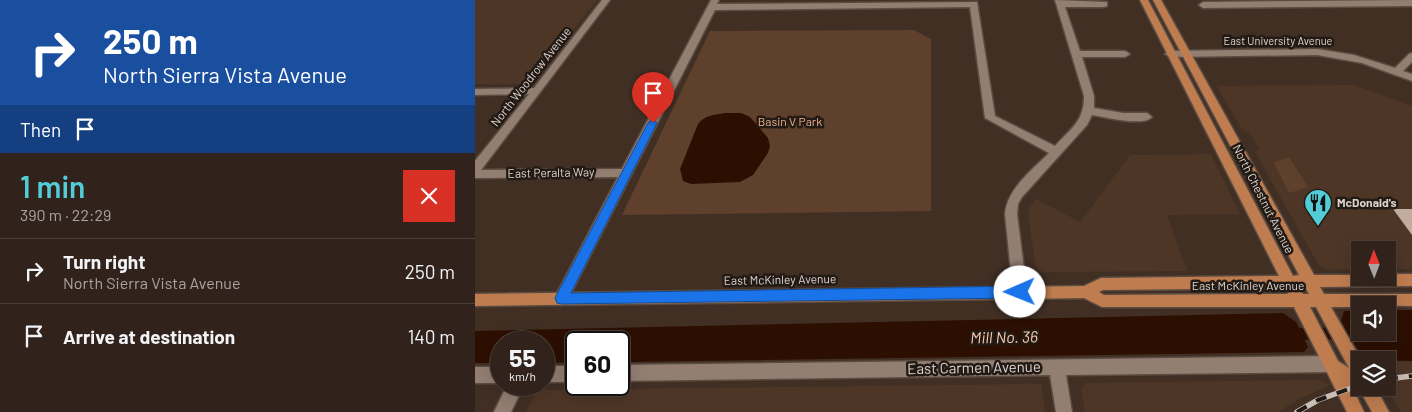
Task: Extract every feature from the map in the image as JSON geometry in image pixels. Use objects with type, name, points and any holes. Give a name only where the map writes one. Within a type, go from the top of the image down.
[{"type":"main road","name":"North Chestnut Avenue","points":[[1144,0],[1319,345],[1356,412]]},
{"type":"main road","name":"North Chestnut Avenue","points":[[1157,0],[1351,358]]},
{"type":"main road","points":[[1181,75],[1200,96],[1218,130],[1223,136],[1234,141]]},
{"type":"main road","name":"East McKinley Avenue","points":[[475,300],[1086,292],[1101,284],[1412,280]]},
{"type":"main road","name":"East McKinley Avenue","points":[[1086,292],[1102,301],[1412,300]]},
{"type":"main road","points":[[1329,364],[1351,380]]},
{"type":"main road","points":[[1369,396],[1381,412]]},
{"type":"street","name":"North Woodrow Avenue","points":[[475,169],[606,0]]},
{"type":"street","points":[[1020,292],[1011,214],[1012,204],[1018,194],[1083,122],[1089,111],[1089,96],[1060,2],[1104,4]]},
{"type":"street","points":[[1203,5],[1246,2],[1412,3]]},
{"type":"street","points":[[561,298],[714,3],[974,4],[990,118],[1057,152]]},
{"type":"street","name":"East University Avenue","points":[[1170,54],[1331,53],[1360,58],[1412,78]]},
{"type":"street","points":[[1076,54],[1125,54]]},
{"type":"street","points":[[1397,72],[1412,56]]},
{"type":"street","points":[[475,92],[537,91]]},
{"type":"street","points":[[1089,111],[1123,117],[1147,116]]},
{"type":"street","name":"East Peralta Way","points":[[475,174],[627,173]]},
{"type":"street","name":"East Carmen Avenue","points":[[630,373],[1329,364]]},
{"type":"street","points":[[1057,367],[1063,412]]},
{"type":"street","points":[[475,376],[490,375]]},
{"type":"street","points":[[502,412],[510,396]]},
{"type":"shaded area","points":[[475,0],[597,0],[530,84],[475,84]]},
{"type":"shaded area","points":[[1354,85],[1412,106],[1412,269],[1396,269],[1396,241],[1351,241],[1351,269],[1328,270],[1318,264],[1255,152],[1260,149],[1250,133],[1243,131],[1217,86]]},
{"type":"shaded area","points":[[1211,154],[1240,214],[1167,215],[1187,271],[1041,272],[1036,269],[1028,214],[1030,207],[1036,199],[1080,222],[1130,155]]},
{"type":"shaded area","points":[[1396,361],[1412,361],[1412,412],[1401,412],[1391,396],[1396,396]]},
{"type":"shaded area","points":[[1319,380],[1330,385],[1299,399],[1278,412],[1085,412],[1081,389],[1086,383]]},
{"type":"shaded area","points":[[1041,384],[1045,412],[526,412],[534,396],[555,396],[555,390],[565,390],[565,396],[630,396],[630,389]]},
{"type":"green space","name":"Basin V Park","points":[[914,30],[931,39],[931,211],[622,215],[710,31]]},
{"type":"green space","points":[[1289,157],[1308,187],[1289,193],[1274,163]]},
{"type":"water","points":[[725,113],[741,113],[750,117],[768,138],[770,146],[768,153],[753,175],[740,182],[691,184],[683,181],[680,169],[698,124],[707,117]]},
{"type":"water","points":[[1396,310],[1412,310],[1412,361],[1396,361],[1396,351],[1360,351],[1353,341],[1396,341]]},
{"type":"water","points":[[1344,311],[1351,311],[1351,338],[1341,321]]},
{"type":"water","points":[[1283,313],[1296,322],[1308,347],[1304,352],[630,362],[630,331],[565,331],[565,362],[555,363],[555,331],[490,331],[490,363],[475,363],[475,331]]},
{"type":"building","points":[[1393,209],[1412,209],[1412,235]]},
{"type":"waterway","name":"Mill No. 36","points":[[1289,334],[1351,333]]},
{"type":"railway","points":[[1396,378],[1412,376]]},
{"type":"railway","points":[[1297,412],[1318,400],[1351,388]]},
{"type":"place","name":"McDonald's","points":[[1318,227]]},
{"type":"route","points":[[653,123],[561,298],[1020,292]]}]
